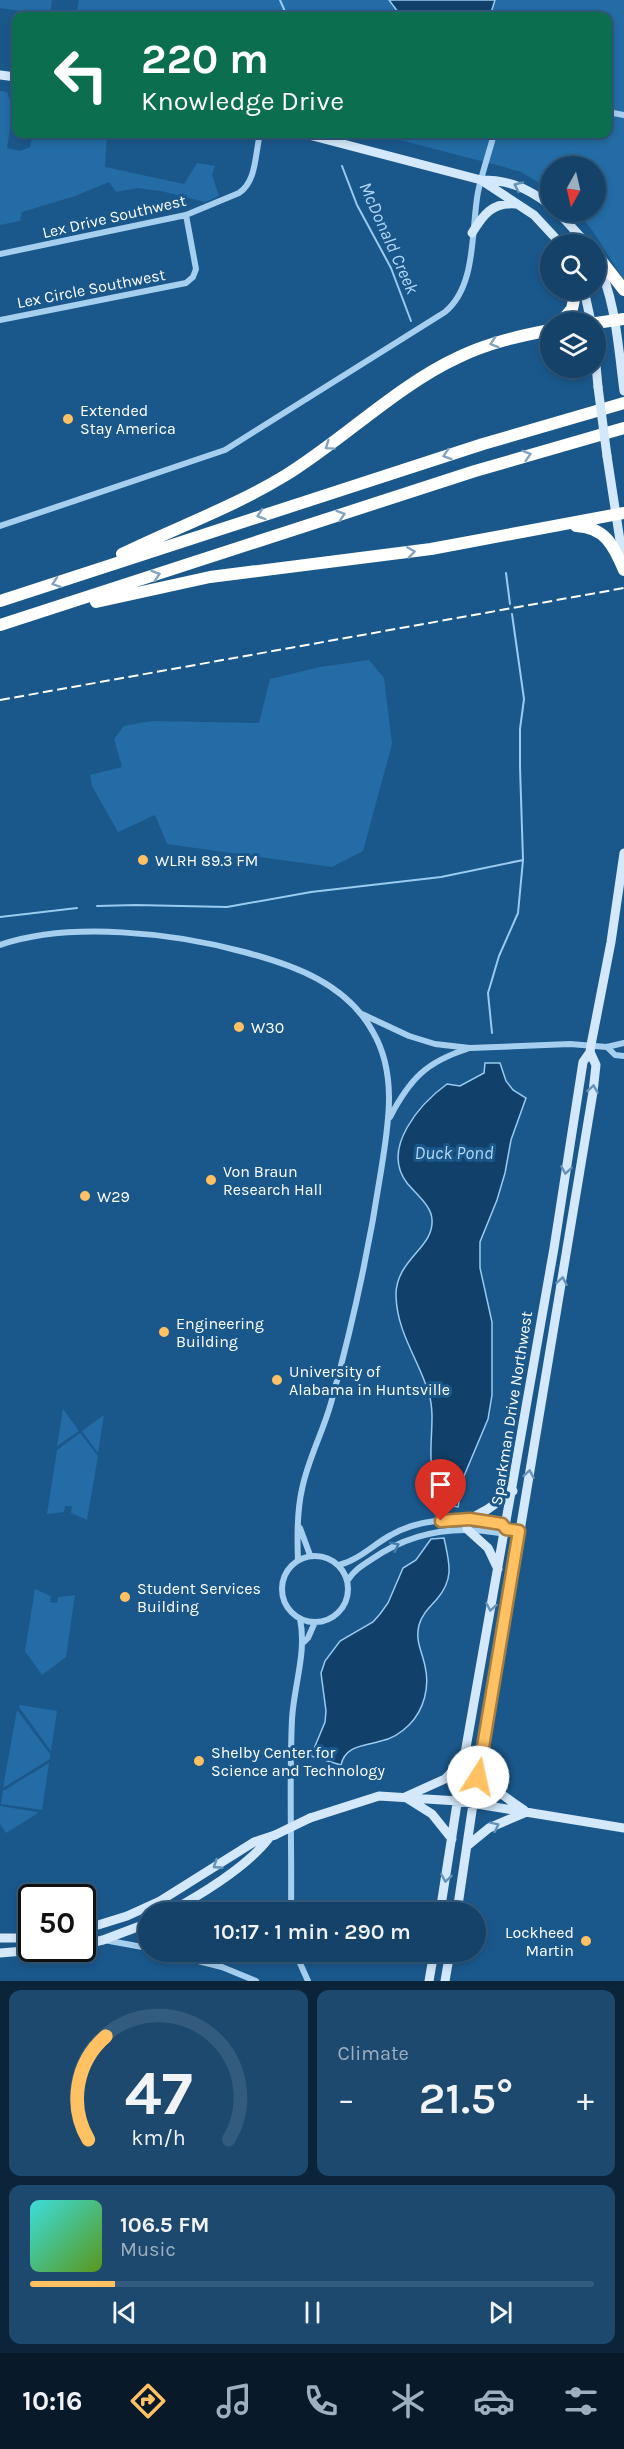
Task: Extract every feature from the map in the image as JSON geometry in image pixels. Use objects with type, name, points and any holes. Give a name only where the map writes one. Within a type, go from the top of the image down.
[{"type":"highway","points":[[606,267],[624,291]]},
{"type":"highway","points":[[79,575],[264,488],[310,460],[421,379],[458,357],[506,339],[540,332]]},
{"type":"highway","points":[[0,601],[483,444],[624,404]]},
{"type":"highway","points":[[0,626],[475,471],[624,428]]},
{"type":"highway","points":[[48,611],[210,576],[421,550],[620,514]]},
{"type":"highway","points":[[554,526],[579,526],[600,532],[615,548],[624,568]]},
{"type":"main road","points":[[320,138],[481,180],[503,180],[540,200]]},
{"type":"main road","points":[[481,180],[542,222],[552,234]]},
{"type":"main road","points":[[472,233],[488,210],[504,203],[517,204]]},
{"type":"main road","points":[[567,222],[578,234]]},
{"type":"main road","points":[[606,284],[619,320],[623,386]]},
{"type":"main road","points":[[597,378],[607,456],[620,514],[624,568]]},
{"type":"main road","name":"Sparkman Drive Northwest","points":[[442,1902],[464,1759],[513,1491],[581,1072],[583,1062],[591,1049],[611,942],[624,853]]},
{"type":"main road","name":"Sparkman Drive Northwest","points":[[459,1902],[593,1092],[596,1065],[591,1049]]},
{"type":"main road","points":[[470,1519],[513,1491]]},
{"type":"main road","points":[[467,1530],[488,1548],[498,1569]]},
{"type":"main road","points":[[405,1797],[445,1779],[464,1759]]},
{"type":"main road","points":[[481,1765],[495,1790],[526,1812]]},
{"type":"main road","points":[[96,1926],[127,1916],[160,1901],[254,1842],[272,1837],[310,1818],[380,1796],[458,1802],[624,1828]]},
{"type":"main road","points":[[405,1797],[432,1814],[452,1839]]},
{"type":"main road","points":[[467,1846],[489,1828],[526,1812]]},
{"type":"main road","points":[[188,1902],[260,1850],[272,1837]]},
{"type":"main road","points":[[96,1942],[138,1927]]},
{"type":"main road","points":[[0,1938],[18,1938]]},
{"type":"main road","points":[[0,1953],[18,1952]]},
{"type":"main road","points":[[429,1981],[432,1962]]},
{"type":"main road","points":[[445,1981],[448,1962]]},
{"type":"street","name":"Lex Drive Southwest","points":[[0,254],[186,214],[239,193],[251,179],[259,138]]},
{"type":"street","points":[[0,526],[204,459],[242,441],[450,308],[459,298],[464,286],[481,180],[493,138]]},
{"type":"street","name":"Lex Circle Southwest","points":[[0,320],[186,283],[193,277],[196,268],[186,214]]},
{"type":"street","points":[[0,945],[48,934],[85,932],[170,937],[217,944],[265,957],[305,972],[341,994],[359,1012],[374,1033],[388,1080],[389,1120],[366,1263],[331,1405],[302,1487],[298,1560]]},
{"type":"street","points":[[359,1012],[409,1036],[435,1044],[470,1048],[591,1049],[624,1043]]},
{"type":"street","points":[[607,1047],[615,1055],[624,1056]]},
{"type":"street","points":[[389,1120],[404,1092],[417,1076],[446,1056],[470,1048]]},
{"type":"street","points":[[339,1564],[349,1562],[393,1534],[426,1523],[470,1519],[502,1524],[506,1529]]},
{"type":"street","points":[[299,1522],[310,1555]]},
{"type":"street","points":[[348,1580],[339,1564],[326,1557],[310,1555],[298,1560],[286,1572],[282,1581],[281,1597],[287,1607],[300,1619],[315,1622],[329,1619],[339,1612],[345,1603],[348,1580],[354,1571],[394,1545],[422,1534],[467,1530],[500,1533],[506,1529],[519,1531]]},
{"type":"street","points":[[291,1902],[291,1734],[293,1703],[304,1642],[300,1619]]},
{"type":"street","points":[[304,1642],[315,1622]]},
{"type":"street","points":[[103,1940],[138,1946]]},
{"type":"street","points":[[202,1962],[222,1967],[256,1981]]},
{"type":"street","points":[[299,1962],[308,1981]]},
{"type":"shaded area","points":[[0,0],[52,0],[50,12],[0,8]]},
{"type":"shaded area","points":[[79,0],[624,0],[624,280],[606,252],[606,234],[595,234],[585,222],[606,222],[606,156],[540,156],[540,183],[521,172],[392,138],[612,138],[612,12],[77,12]]},
{"type":"shaded area","points":[[0,91],[7,92],[12,106],[7,148],[20,151],[30,147],[32,138],[107,138],[105,167],[184,184],[197,163],[215,166],[212,175],[219,196],[205,202],[161,191],[137,188],[116,192],[109,182],[75,196],[22,212],[20,221],[0,225]]},
{"type":"shaded area","points":[[369,660],[384,678],[392,744],[363,851],[332,867],[167,844],[155,815],[118,832],[92,786],[90,775],[122,767],[114,739],[124,726],[152,721],[259,723],[270,679],[320,667]]},
{"type":"shaded area","points":[[63,1409],[79,1431],[57,1446]]},
{"type":"shaded area","points":[[104,1415],[98,1453],[82,1431]]},
{"type":"shaded area","points":[[80,1433],[98,1456],[87,1520],[71,1513],[72,1506],[65,1506],[64,1512],[47,1514],[57,1450]]},
{"type":"shaded area","points":[[35,1589],[51,1596],[50,1602],[57,1603],[58,1597],[75,1595],[66,1657],[42,1675],[25,1651]]},
{"type":"shaded area","points":[[20,1705],[57,1711],[51,1751],[19,1707]]},
{"type":"shaded area","points":[[17,1710],[50,1754],[50,1759],[3,1788]]},
{"type":"shaded area","points":[[49,1763],[42,1810],[1,1804],[3,1791]]},
{"type":"shaded area","points":[[0,1806],[38,1813],[6,1833],[0,1824]]},
{"type":"water","points":[[389,0],[495,0],[491,12],[398,12]]},
{"type":"water","name":"Duck Pond","points":[[485,1063],[500,1063],[506,1081],[513,1090],[526,1098],[511,1140],[497,1200],[480,1242],[480,1268],[492,1322],[492,1395],[488,1419],[464,1476],[458,1507],[436,1503],[431,1458],[431,1402],[425,1382],[404,1334],[397,1309],[397,1284],[401,1273],[427,1239],[432,1220],[426,1205],[407,1183],[400,1169],[398,1155],[407,1128],[426,1103],[447,1084],[460,1086],[484,1073]]},
{"type":"water","points":[[444,1538],[449,1562],[448,1577],[443,1591],[422,1617],[418,1631],[427,1682],[419,1712],[403,1731],[396,1735],[351,1750],[343,1758],[341,1765],[311,1756],[325,1722],[326,1711],[321,1673],[325,1661],[340,1641],[373,1622],[380,1614],[388,1603],[403,1568],[416,1560],[431,1539]]},
{"type":"waterway","name":"McDonald Creek","points":[[280,0],[285,12]]},
{"type":"waterway","name":"McDonald Creek","points":[[342,166],[357,205],[391,268],[411,321]]},
{"type":"waterway","points":[[506,573],[510,604]]},
{"type":"waterway","points":[[492,1033],[488,993],[499,956],[518,913],[523,860],[520,729],[524,699],[512,614]]},
{"type":"waterway","points":[[97,906],[227,907],[311,892],[441,877],[523,860]]},
{"type":"waterway","points":[[0,917],[77,908]]},
{"type":"railway","points":[[0,700],[624,588]]},
{"type":"place","name":"Extended Stay America","points":[[68,419]]},
{"type":"place","name":"WLRH 89.3 FM","points":[[143,860]]},
{"type":"place","name":"W30","points":[[239,1027]]},
{"type":"place","name":"Von Braun Research Hall","points":[[211,1180]]},
{"type":"place","name":"W29","points":[[85,1196]]},
{"type":"place","name":"Engineering Building","points":[[164,1332]]},
{"type":"place","name":"University of Alabama in Huntsville","points":[[277,1380]]},
{"type":"place","name":"Student Services Building","points":[[125,1597]]},
{"type":"place","name":"Shelby Center for Science and Technology","points":[[199,1761]]},
{"type":"place","name":"Lockheed Martin","points":[[586,1941]]},
{"type":"route","points":[[441,1521],[470,1519],[502,1524],[506,1529],[519,1531],[478,1777]]}]
